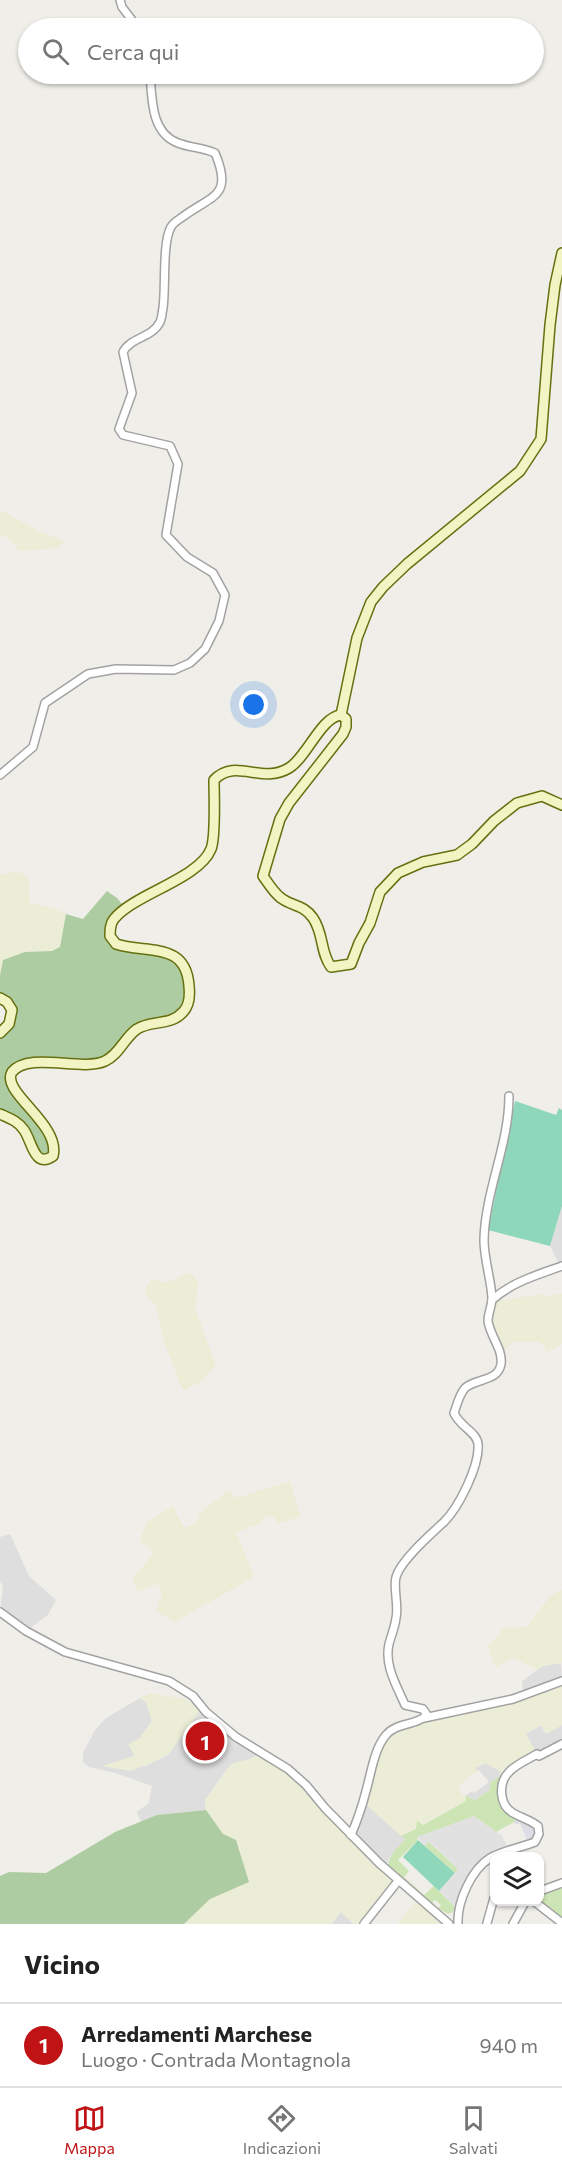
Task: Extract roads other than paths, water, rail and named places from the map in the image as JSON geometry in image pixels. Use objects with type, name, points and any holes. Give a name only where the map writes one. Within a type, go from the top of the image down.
[{"type":"main road","points":[[341,716],[357,638],[371,602],[407,564],[520,471],[541,439],[550,325],[562,253]]},
{"type":"main road","points":[[0,1114],[15,1120],[24,1130],[37,1157],[48,1160],[53,1156],[55,1150],[53,1143],[40,1119],[9,1087],[8,1078],[12,1072],[29,1064],[41,1062],[83,1065],[101,1063],[112,1058],[126,1038],[138,1028],[175,1019],[183,1012],[188,1004],[190,991],[185,967],[179,959],[170,953],[116,944],[110,936],[110,927],[114,919],[126,909],[198,865],[211,849],[214,780],[221,773],[237,770],[268,775],[279,773],[302,756],[328,721],[335,716],[346,719],[344,734],[289,803],[280,819],[263,876],[281,898],[306,909],[315,921],[323,939],[324,957],[331,967],[351,964],[370,923],[380,892],[398,873],[423,862],[457,855],[517,803],[542,796],[562,805]]},
{"type":"main road","points":[[0,998],[7,1002],[12,1010],[9,1023],[0,1034]]},
{"type":"street","points":[[120,0],[130,18]]},
{"type":"street","points":[[0,775],[33,747],[45,703],[88,674],[116,669],[174,670],[190,663],[205,649],[219,621],[225,595],[213,573],[187,557],[166,535],[178,464],[170,447],[123,435],[119,429],[132,393],[123,352],[127,345],[151,334],[161,321],[166,289],[166,240],[172,225],[210,201],[223,184],[221,167],[214,153],[202,147],[180,144],[165,137],[156,120],[151,84]]},
{"type":"street","points":[[424,1718],[427,1715],[423,1709],[405,1705],[387,1662],[388,1647],[397,1617],[396,1577],[430,1534],[452,1513],[475,1468],[478,1448],[476,1435],[458,1422],[454,1413],[459,1399],[466,1388],[496,1375],[501,1366],[501,1354],[488,1320],[492,1300],[484,1242],[486,1221],[509,1108],[509,1096]]},
{"type":"street","points":[[492,1300],[503,1290],[562,1266]]},
{"type":"street","points":[[0,1612],[26,1631],[64,1652],[169,1681],[193,1696],[206,1712],[236,1737],[288,1769],[306,1785],[351,1835],[398,1881],[449,1924]]},
{"type":"street","points":[[351,1835],[381,1743],[397,1726],[513,1699],[562,1680]]},
{"type":"street","points":[[508,1852],[535,1842],[539,1834],[538,1826],[507,1807],[501,1787],[508,1772],[537,1754],[539,1756],[562,1744]]},
{"type":"street","points":[[458,1924],[461,1902],[474,1877],[490,1858]]},
{"type":"street","points":[[364,1924],[398,1881]]},
{"type":"street","points":[[544,1890],[562,1883]]},
{"type":"street","points":[[487,1923],[492,1906]]},
{"type":"street","points":[[513,1924],[523,1906]]},
{"type":"street","points":[[540,1906],[562,1923]]},
{"type":"place","name":"Arredamenti Marchese","points":[[205,1741]]}]
